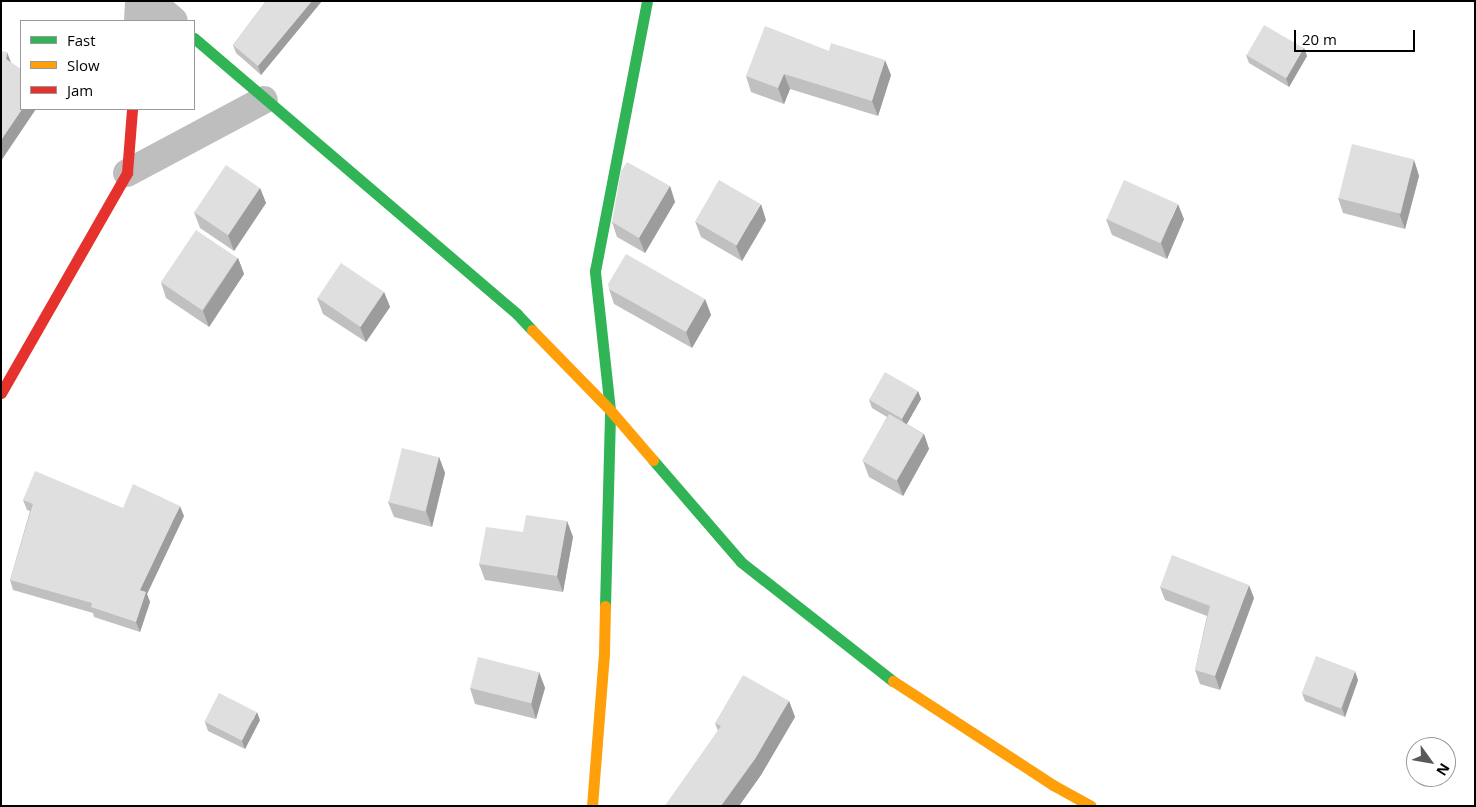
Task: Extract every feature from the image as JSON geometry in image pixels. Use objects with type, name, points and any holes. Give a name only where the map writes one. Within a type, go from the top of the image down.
[{"type":"street","points":[[138,20],[140,1]]},
{"type":"street","points":[[151,1],[173,20]]},
{"type":"street","points":[[592,806],[604,653],[610,410],[595,271],[647,1]]},
{"type":"street","points":[[195,39],[264,100],[517,314],[610,410],[741,562],[878,671],[1052,785],[1091,806]]},
{"type":"street","points":[[127,172],[264,100]]},
{"type":"street","points":[[1,393],[127,172],[132,110]]},
{"type":"building","points":[[266,1],[312,1],[258,66],[233,45]]},
{"type":"building","points":[[1264,25],[1304,48],[1286,78],[1246,55]]},
{"type":"building","points":[[765,26],[829,51],[831,43],[885,60],[872,101],[784,74],[778,88],[746,76]]},
{"type":"building","points":[[1,51],[7,52],[6,59],[20,68],[21,110],[1,140]]},
{"type":"building","points":[[1352,144],[1414,159],[1401,214],[1338,198]]},
{"type":"building","points":[[627,162],[670,186],[639,238],[612,222],[621,171]]},
{"type":"building","points":[[226,165],[260,188],[228,235],[194,212]]},
{"type":"building","points":[[719,180],[761,204],[737,246],[695,222]]},
{"type":"building","points":[[1124,180],[1178,204],[1160,243],[1107,219]]},
{"type":"building","points":[[196,230],[237,258],[202,310],[161,282]]},
{"type":"building","points":[[626,254],[705,299],[686,332],[609,289],[608,284]]},
{"type":"building","points":[[341,263],[384,292],[361,327],[318,298]]},
{"type":"building","points":[[885,372],[918,391],[902,419],[869,400]]},
{"type":"building","points":[[889,414],[924,434],[897,481],[862,461]]},
{"type":"building","points":[[402,448],[439,457],[425,512],[388,502]]},
{"type":"building","points":[[35,471],[123,508],[133,484],[180,506],[140,590],[146,592],[136,622],[91,607],[92,603],[10,580],[33,504],[23,500]]},
{"type":"building","points":[[526,515],[567,521],[557,576],[479,564],[486,527],[523,532]]},
{"type":"building","points":[[1172,555],[1249,585],[1215,676],[1195,670],[1210,606],[1160,587]]},
{"type":"building","points":[[1316,656],[1355,671],[1341,708],[1302,693]]},
{"type":"building","points":[[478,657],[539,672],[531,703],[470,688]]},
{"type":"building","points":[[743,675],[789,701],[755,759],[721,806],[665,806],[721,726],[715,723]]},
{"type":"building","points":[[219,693],[256,712],[242,741],[204,722]]},
{"type":"traffic: fast","points":[[605,606],[610,410],[595,271],[647,1]]},
{"type":"traffic: fast","points":[[195,39],[517,314],[532,330]]},
{"type":"traffic: fast","points":[[653,460],[741,562],[893,681]]},
{"type":"traffic: slow","points":[[532,330],[610,410],[653,460]]},
{"type":"traffic: slow","points":[[592,806],[604,653],[605,606]]},
{"type":"traffic: slow","points":[[893,681],[1053,785],[1091,806]]},
{"type":"traffic: jam","points":[[1,393],[127,173],[132,110]]}]
